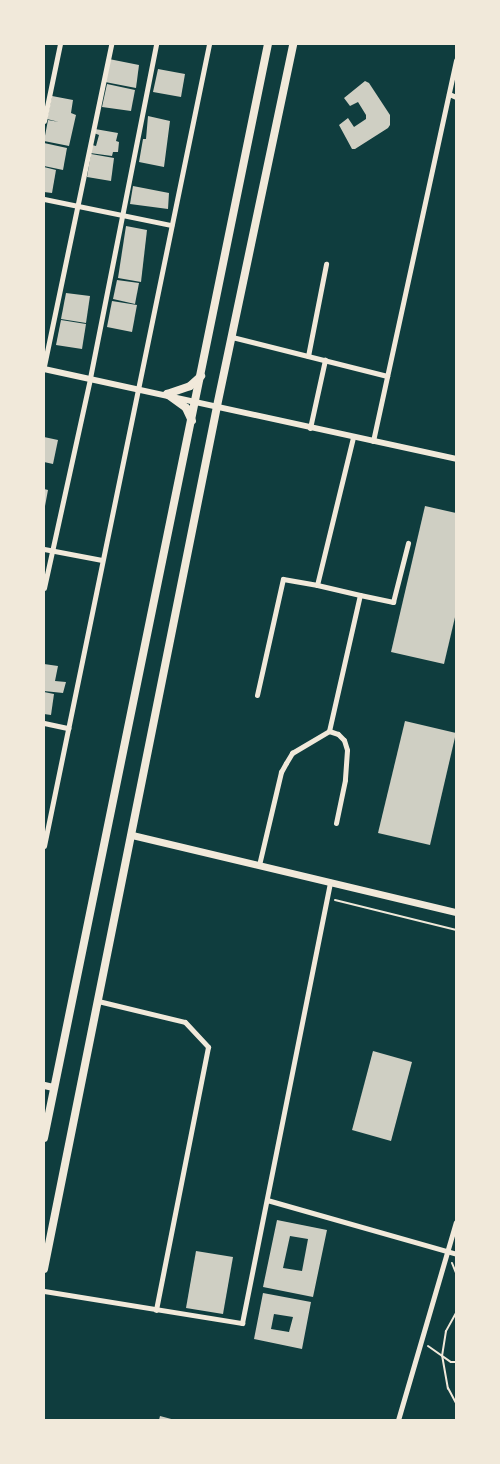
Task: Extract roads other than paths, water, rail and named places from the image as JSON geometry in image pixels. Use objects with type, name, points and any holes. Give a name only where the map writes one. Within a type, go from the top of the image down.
[{"type":"main road","points":[[44,1138],[268,44]]},
{"type":"main road","points":[[44,1269],[217,406],[293,44]]},
{"type":"main road","points":[[167,394],[190,386],[201,376]]},
{"type":"main road","points":[[167,394],[186,408],[192,421]]},
{"type":"main road","points":[[132,835],[456,912]]},
{"type":"main road","points":[[44,1085],[53,1087]]},
{"type":"street","points":[[44,121],[60,44]]},
{"type":"street","points":[[111,44],[44,367],[310,428],[456,459]]},
{"type":"street","points":[[44,588],[90,378],[156,44]]},
{"type":"street","points":[[44,846],[209,44]]},
{"type":"street","points":[[373,441],[456,60]]},
{"type":"street","points":[[449,94],[456,97]]},
{"type":"street","points":[[44,199],[171,225]]},
{"type":"street","points":[[308,356],[326,264]]},
{"type":"street","points":[[232,337],[388,376]]},
{"type":"street","points":[[310,428],[325,360]]},
{"type":"street","points":[[317,585],[353,437]]},
{"type":"street","points":[[257,695],[283,579],[393,602],[408,543]]},
{"type":"street","points":[[44,549],[102,560]]},
{"type":"street","points":[[259,865],[281,772],[292,753],[329,731],[360,595]]},
{"type":"street","points":[[44,723],[68,728]]},
{"type":"street","points":[[329,731],[338,734],[344,740],[347,750],[345,780],[336,823]]},
{"type":"street","points":[[44,1291],[242,1323],[330,882]]},
{"type":"street","points":[[98,1001],[185,1022],[208,1047],[156,1310]]},
{"type":"street","points":[[267,1200],[456,1254]]},
{"type":"street","points":[[398,1420],[456,1222]]}]
